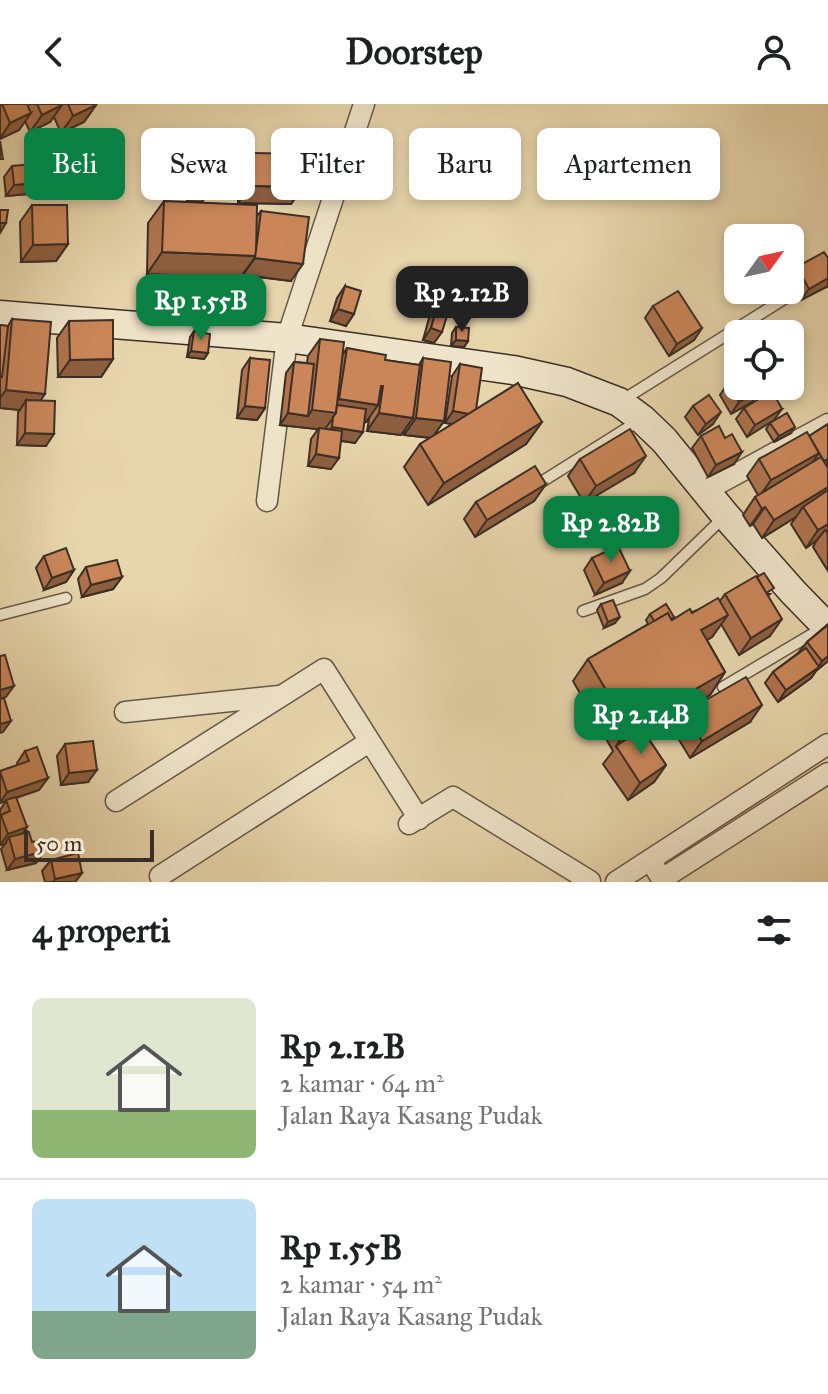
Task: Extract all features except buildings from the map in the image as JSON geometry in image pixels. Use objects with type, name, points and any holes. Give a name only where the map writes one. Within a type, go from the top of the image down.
[{"type":"street","points":[[267,501],[287,338],[364,104]]},
{"type":"street","points":[[0,315],[287,338],[513,370],[567,382],[630,410],[664,440],[726,516],[827,627]]},
{"type":"street","points":[[705,491],[828,424]]},
{"type":"street","points":[[116,801],[324,669],[413,822],[453,797],[590,882],[603,877],[616,882],[825,752]]},
{"type":"street","points":[[125,712],[283,695]]},
{"type":"street","points":[[160,876],[369,742]]},
{"type":"street","points":[[650,860],[662,879],[828,773]]},
{"type":"lane","points":[[528,489],[630,410],[777,304]]},
{"type":"lane","points":[[583,611],[645,589],[661,578],[726,516]]},
{"type":"lane","points":[[0,615],[66,598]]},
{"type":"lane","points":[[723,687],[827,627]]}]
